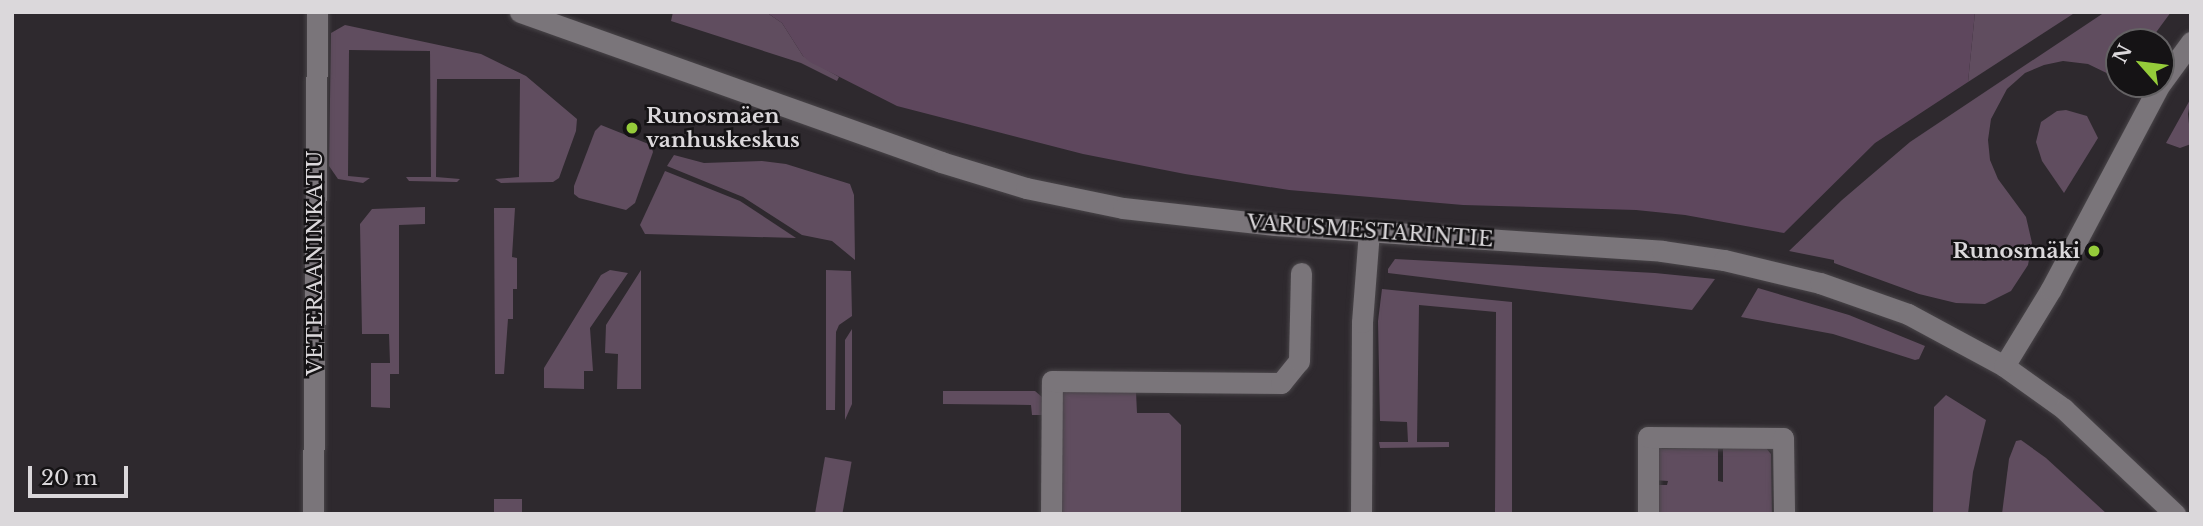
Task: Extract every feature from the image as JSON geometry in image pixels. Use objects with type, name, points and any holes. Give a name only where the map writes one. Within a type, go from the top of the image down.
[{"type":"street","name":"VETERAANINKATU","points":[[313,514],[317,12]]},
{"type":"street","name":"VARUSMESTARINTIE","points":[[520,12],[934,160],[1026,188],[1123,208],[1275,225],[1662,251],[1782,272],[1908,314],[2004,366],[2064,409],[2175,514]]},
{"type":"street","points":[[2175,64],[2191,42]]},
{"type":"street","points":[[2004,366],[2051,289],[2153,98]]},
{"type":"street","points":[[1361,514],[1363,322],[1369,231]]},
{"type":"street","points":[[1051,514],[1052,381],[1281,383],[1299,361],[1301,273]]},
{"type":"street","points":[[1648,514],[1648,437],[1783,438],[1784,514]]},
{"type":"shaded area","points":[[673,12],[766,12],[782,23],[803,56],[839,77],[837,81],[801,63],[671,21]]},
{"type":"shaded area","points":[[766,12],[1975,12],[1968,82],[1875,143],[1784,233],[1685,215],[1636,210],[1463,205],[1289,190],[1185,174],[1083,154],[897,106],[810,62],[803,56],[782,23]]},
{"type":"shaded area","points":[[1975,12],[2076,12],[1968,82]]},
{"type":"shaded area","points":[[2105,12],[2171,12],[2159,28],[2105,28],[2105,72],[2088,64],[2063,61],[2025,73],[2007,89],[1991,119],[1988,140],[1990,160],[1998,179],[2026,217],[2032,243],[2028,265],[2011,291],[1985,304],[1956,303],[1919,294],[1834,263],[1834,260],[1789,251],[1842,200],[1910,142]]},
{"type":"shaded area","points":[[345,25],[481,54],[526,76],[577,119],[576,131],[559,178],[553,182],[501,183],[495,179],[519,177],[520,79],[437,79],[436,177],[460,179],[457,182],[409,181],[406,177],[431,177],[430,51],[349,50],[348,176],[370,178],[363,183],[338,179],[329,166],[331,33]]},
{"type":"shaded area","points":[[2191,98],[2188,114],[2191,144],[2180,148],[2166,143]]},
{"type":"shaded area","points":[[2066,110],[2087,116],[2098,138],[2064,193],[2042,161],[2036,142],[2041,122],[2057,111]]},
{"type":"shaded area","points":[[601,125],[651,145],[653,152],[635,203],[626,210],[579,198],[574,194],[574,186],[595,131]]},
{"type":"shaded area","points":[[674,155],[704,163],[762,161],[786,164],[850,184],[854,195],[855,260],[832,241],[802,235],[743,197],[667,166]]},
{"type":"shaded area","points":[[665,171],[740,201],[796,238],[645,234],[640,225]]},
{"type":"shaded area","points":[[425,207],[425,224],[399,225],[399,374],[390,374],[390,408],[371,407],[371,363],[390,363],[389,334],[362,334],[360,224],[372,209]]},
{"type":"shaded area","points":[[494,208],[515,208],[512,257],[517,258],[517,289],[513,289],[513,319],[508,319],[504,374],[495,374]]},
{"type":"shaded area","points":[[1395,259],[1655,273],[1715,279],[1692,310],[1388,273]]},
{"type":"shaded area","points":[[610,270],[628,273],[590,328],[593,371],[584,371],[584,389],[544,388],[544,368],[601,275]]},
{"type":"shaded area","points":[[641,270],[641,389],[617,389],[618,354],[605,353],[606,325]]},
{"type":"shaded area","points":[[826,270],[851,271],[852,316],[839,325],[836,332],[835,410],[826,410]]},
{"type":"shaded area","points":[[1758,288],[1849,315],[1925,346],[1919,359],[1915,360],[1833,334],[1741,317]]},
{"type":"shaded area","points":[[1382,289],[1512,302],[1512,514],[1495,514],[1496,312],[1419,305],[1417,442],[1449,442],[1449,447],[1380,448],[1379,442],[1408,442],[1407,422],[1380,421],[1378,321]]},
{"type":"shaded area","points":[[852,329],[852,404],[845,420],[845,340]]},
{"type":"shaded area","points":[[943,391],[1035,391],[1042,397],[1042,415],[1032,415],[1031,405],[943,404]]},
{"type":"shaded area","points":[[1065,391],[1136,392],[1137,413],[1169,413],[1181,425],[1181,514],[1058,514],[1061,394]]},
{"type":"shaded area","points":[[1946,395],[1986,420],[1973,472],[1968,514],[1933,514],[1934,407]]},
{"type":"shaded area","points":[[2021,440],[2046,458],[2107,514],[2002,514],[2009,459],[2016,441]]},
{"type":"shaded area","points":[[1766,448],[1771,454],[1772,514],[1653,514],[1656,485],[1667,485],[1668,481],[1653,480],[1654,449],[1718,449],[1718,481],[1723,482],[1723,449]]},
{"type":"shaded area","points":[[825,457],[852,462],[842,514],[815,513]]},
{"type":"shaded area","points":[[494,499],[522,499],[522,514],[494,514]]},
{"type":"place","name":"Runosmäen vanhuskeskus","points":[[632,128]]},
{"type":"place","name":"Runosmäki","points":[[2094,251]]}]
